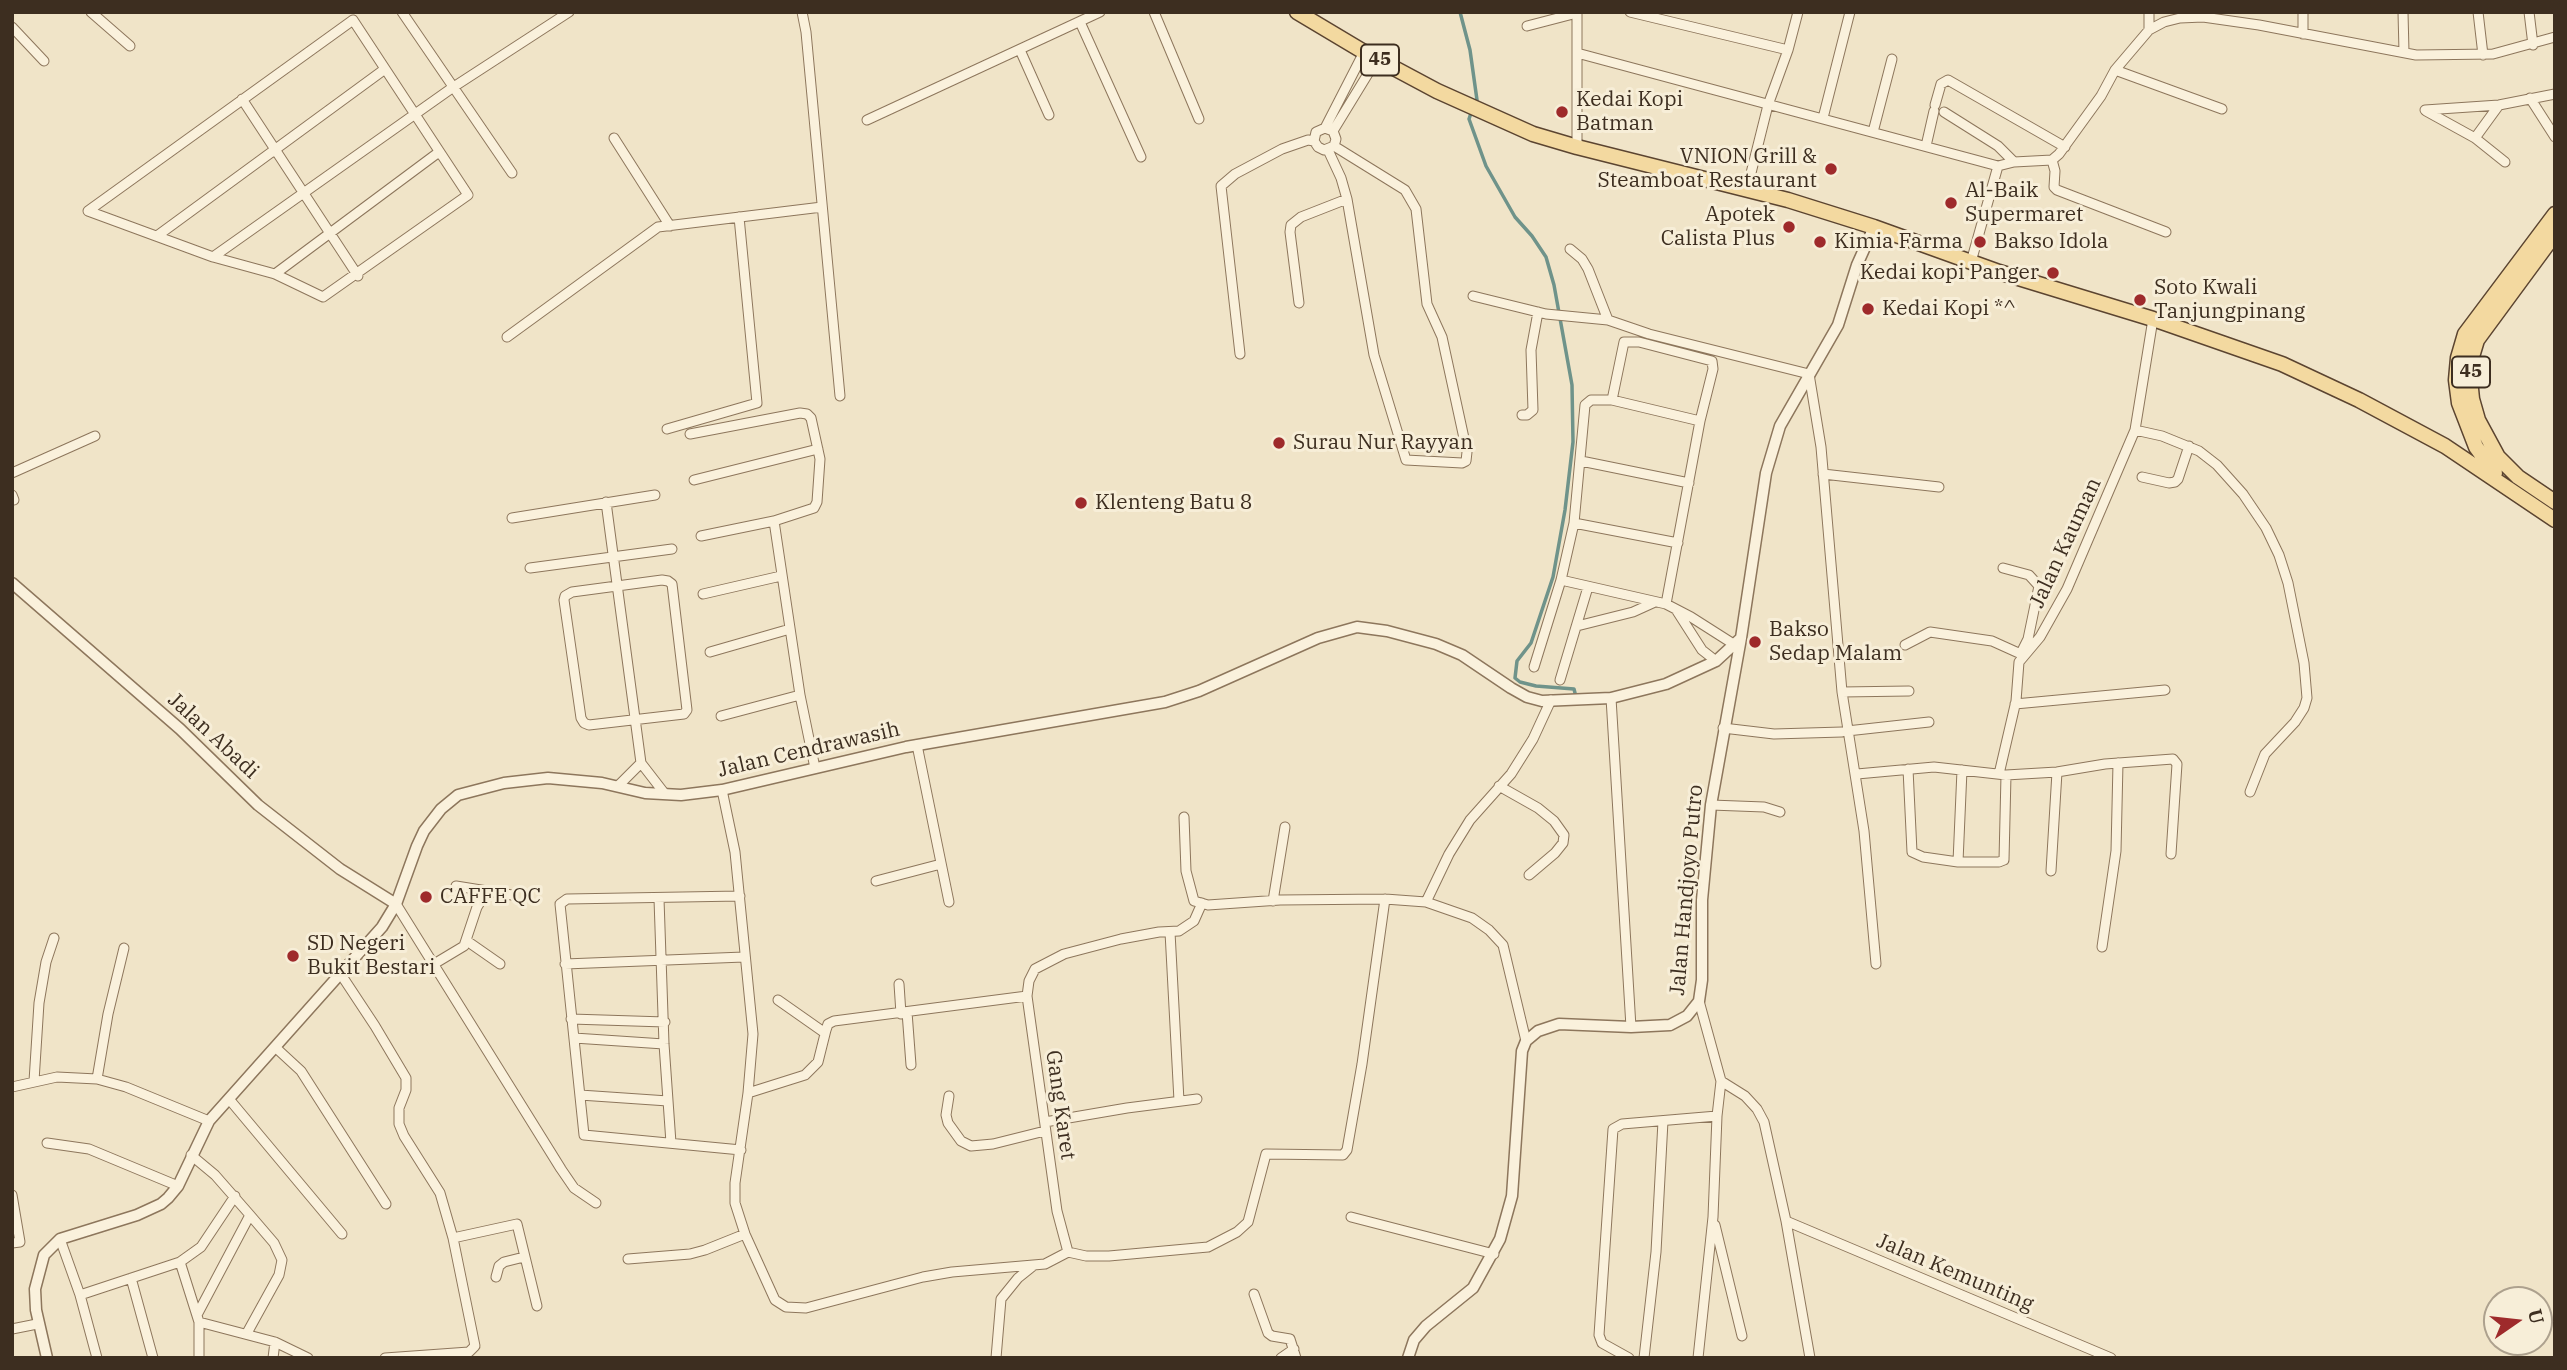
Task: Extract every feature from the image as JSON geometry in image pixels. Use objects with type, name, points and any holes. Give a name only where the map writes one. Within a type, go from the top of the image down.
[{"type":"main road","name":"45","points":[[1297,12],[1370,55],[1507,123],[1577,147],[1746,189],[1874,227],[1970,262],[2153,319],[2282,364],[2359,400],[2445,446],[2555,520]]},
{"type":"main road","name":"45","points":[[2510,490],[2486,464],[2466,423],[2459,403],[2456,380],[2458,358],[2465,334],[2555,214]]},
{"type":"main road","name":"45","points":[[2555,234],[2477,340],[2471,360],[2470,379],[2478,420],[2498,457],[2518,477],[2555,502]]},
{"type":"main road","points":[[2445,446],[2462,444],[2466,423]]},
{"type":"street","points":[[91,12],[130,46]]},
{"type":"street","points":[[401,12],[513,173]]},
{"type":"street","points":[[213,257],[452,88],[569,12]]},
{"type":"street","points":[[802,12],[839,396]]},
{"type":"street","points":[[867,120],[1100,12]]},
{"type":"street","points":[[1154,12],[1199,119]]},
{"type":"street","points":[[1630,12],[1788,50]]},
{"type":"street","points":[[1746,189],[1768,105],[1788,50],[1798,12]]},
{"type":"street","points":[[2149,12],[2149,30]]},
{"type":"street","points":[[2303,34],[2304,12]]},
{"type":"street","points":[[2403,12],[2404,52]]},
{"type":"street","points":[[2479,12],[2483,55]]},
{"type":"street","points":[[2529,12],[2533,45]]},
{"type":"street","points":[[1527,26],[1577,13],[1577,147]]},
{"type":"street","points":[[1823,118],[1847,13]]},
{"type":"street","points":[[1577,53],[1998,166],[2014,162],[2052,160],[2065,147],[2093,108],[2115,71],[2149,30],[2169,20],[2203,17],[2416,55],[2483,55],[2533,45],[2555,37]]},
{"type":"street","points":[[353,20],[385,69],[468,195],[323,297],[275,274],[213,257],[88,211],[353,20]]},
{"type":"street","points":[[1080,22],[1141,157]]},
{"type":"street","points":[[12,27],[44,61]]},
{"type":"street","points":[[1020,50],[1049,115]]},
{"type":"street","points":[[1329,130],[1370,55]]},
{"type":"street","points":[[1329,130],[1370,55]]},
{"type":"street","points":[[1873,131],[1892,59]]},
{"type":"street","points":[[157,236],[385,69]]},
{"type":"street","points":[[2115,71],[2222,109]]},
{"type":"street","points":[[1926,146],[1938,110],[1941,84],[1948,80],[2065,147]]},
{"type":"street","points":[[2505,162],[2474,138],[2425,110],[2499,104],[2555,94]]},
{"type":"street","points":[[2530,98],[2555,137]]},
{"type":"street","points":[[242,99],[357,275]]},
{"type":"street","points":[[2474,138],[2499,104]]},
{"type":"street","points":[[1938,110],[2001,149],[2014,162]]},
{"type":"street","points":[[1314,141],[1317,132],[1329,130]]},
{"type":"street","points":[[1240,354],[1222,186],[1235,174],[1282,149],[1308,140],[1314,141],[1321,149],[1331,148],[1405,190],[1416,209],[1427,304],[1442,337],[1467,452],[1466,461],[1406,460],[1374,355],[1347,199],[1331,148],[1336,139],[1329,130]]},
{"type":"street","points":[[614,138],[670,226]]},
{"type":"street","points":[[275,274],[439,152]]},
{"type":"street","points":[[2052,160],[2056,171],[2054,187],[2057,190],[2166,232]]},
{"type":"street","points":[[1970,262],[1998,166]]},
{"type":"street","points":[[1299,303],[1291,225],[1301,217],[1347,199]]},
{"type":"street","points":[[507,337],[658,226],[822,207]]},
{"type":"street","points":[[667,429],[757,403],[739,217]]},
{"type":"street","name":"Jalan Handjoyo Putro","points":[[1526,1041],[1538,1031],[1559,1024],[1631,1027],[1670,1025],[1687,1016],[1699,1001],[1702,980],[1702,900],[1711,805],[1766,473],[1780,426],[1809,374],[1829,345],[1838,325],[1857,265],[1874,227]]},
{"type":"street","points":[[1570,249],[1582,259],[1588,269],[1608,320]]},
{"type":"street","points":[[1473,296],[1538,312],[1608,320],[1649,334],[1809,374],[1823,474],[1844,732],[1857,774],[1876,964]]},
{"type":"street","points":[[1522,415],[1533,410],[1531,350],[1538,312]]},
{"type":"street","name":"Jalan Kauman","points":[[1958,862],[2004,860],[2003,775],[2019,662],[2022,654],[2040,637],[2067,589],[2135,430],[2153,319]]},
{"type":"street","points":[[1612,400],[1624,342],[1639,342],[1705,357],[1712,361],[1713,369],[1700,421],[1666,604]]},
{"type":"street","points":[[1534,667],[1561,580],[1574,523],[1585,405],[1591,400],[1612,400],[1700,421]]},
{"type":"street","points":[[690,434],[800,413],[807,414],[811,418],[820,459],[819,495],[814,508],[774,522],[701,536]]},
{"type":"street","points":[[2135,430],[2189,446],[2217,465],[2244,494],[2266,528],[2288,583],[2304,663],[2307,698],[2304,708],[2265,754],[2250,792]]},
{"type":"street","points":[[12,473],[95,436]]},
{"type":"street","points":[[2143,477],[2175,482],[2189,446]]},
{"type":"street","points":[[694,480],[818,449]]},
{"type":"street","points":[[1581,461],[1689,483]]},
{"type":"street","points":[[1823,474],[1940,487]]},
{"type":"street","points":[[512,518],[655,495]]},
{"type":"street","points":[[607,502],[612,557],[641,763],[665,794]]},
{"type":"street","points":[[774,522],[800,695],[815,768]]},
{"type":"street","points":[[1574,523],[1678,542]]},
{"type":"street","points":[[530,568],[671,549]]},
{"type":"street","points":[[1905,645],[1930,632],[1992,641],[2022,654],[2028,639],[2039,586],[2029,575],[2003,568]]},
{"type":"street","points":[[703,594],[781,576]]},
{"type":"street","points":[[662,580],[668,580],[672,584],[687,710],[684,715],[589,725],[581,718],[565,596],[572,592],[616,587],[662,580]]},
{"type":"street","points":[[1561,580],[1666,604],[1738,641]]},
{"type":"street","name":"Jalan Abadi","points":[[12,583],[180,729],[258,804],[340,869],[396,904]]},
{"type":"street","points":[[1560,680],[1588,587]]},
{"type":"street","points":[[1577,626],[1633,612],[1656,601]]},
{"type":"street","points":[[1676,609],[1702,650],[1716,661]]},
{"type":"street","name":"Jalan Cendrawasih","points":[[178,1186],[209,1121],[377,934],[396,904],[424,831],[440,809],[458,795],[504,783],[548,778],[580,779],[645,793],[681,795],[722,790],[917,745],[1165,702],[1199,691],[1318,638],[1357,627],[1436,643],[1462,655],[1527,697],[1551,700],[1611,698],[1666,684],[1716,661],[1738,641]]},
{"type":"street","points":[[710,652],[790,629]]},
{"type":"street","points":[[2015,704],[2165,690]]},
{"type":"street","points":[[1842,692],[1909,691]]},
{"type":"street","points":[[721,716],[800,695]]},
{"type":"street","points":[[1611,698],[1631,1027]]},
{"type":"street","points":[[1426,902],[1469,820],[1511,774],[1551,700]]},
{"type":"street","points":[[1723,728],[1774,734],[1844,732],[1929,722]]},
{"type":"street","points":[[917,745],[949,902]]},
{"type":"street","points":[[1857,774],[1934,767],[2003,775],[2057,772],[2169,758],[2177,764],[2171,854]]},
{"type":"street","points":[[618,786],[641,763]]},
{"type":"street","points":[[2102,947],[2116,851],[2118,763]]},
{"type":"street","points":[[1909,769],[1912,852],[1923,857],[1958,862],[1962,770]]},
{"type":"street","points":[[2051,871],[2057,772]]},
{"type":"street","points":[[1499,786],[1538,808],[1554,821],[1564,835],[1563,842],[1555,853],[1529,875]]},
{"type":"street","points":[[722,790],[735,852],[753,1034],[748,1093],[735,1183],[735,1203],[745,1234],[775,1300],[780,1305],[795,1309],[923,1277],[1034,1265],[1055,1260],[1068,1252],[1086,1256],[1109,1256],[1198,1250],[1208,1248],[1244,1226],[1248,1222],[1266,1154],[1343,1155],[1347,1150],[1385,899]]},
{"type":"street","points":[[1711,805],[1764,807],[1780,812]]},
{"type":"street","points":[[748,1093],[805,1075],[818,1062],[828,1024],[834,1021],[1027,996],[1028,981],[1035,969],[1049,960],[1121,939],[1170,932],[1189,926],[1198,902],[1186,871],[1184,817]]},
{"type":"street","points":[[1273,901],[1285,827]]},
{"type":"street","points":[[876,881],[942,864]]},
{"type":"street","points":[[456,886],[512,895]]},
{"type":"street","points":[[434,964],[456,952],[467,941],[474,913],[487,891]]},
{"type":"street","points":[[740,895],[562,900],[560,904],[585,1136],[741,1150]]},
{"type":"street","points":[[659,899],[664,1044],[671,1143]]},
{"type":"street","points":[[1198,902],[1385,899],[1426,902],[1472,918],[1489,930],[1503,945],[1526,1041],[1522,1051],[1512,1196],[1494,1254],[1473,1288],[1426,1326],[1414,1340],[1406,1357]]},
{"type":"street","points":[[396,904],[561,1169],[575,1188],[596,1203]]},
{"type":"street","points":[[1170,932],[1179,1101]]},
{"type":"street","points":[[34,1081],[39,1003],[46,962],[54,938]]},
{"type":"street","points":[[467,941],[500,964]]},
{"type":"street","points":[[97,1079],[108,1014],[124,948]]},
{"type":"street","points":[[565,964],[744,957]]},
{"type":"street","points":[[340,973],[403,1072],[407,1083],[399,1108],[401,1129],[438,1189],[453,1238],[474,1349],[469,1352],[385,1358]]},
{"type":"street","points":[[899,984],[911,1065]]},
{"type":"street","name":"Gang Karet","points":[[1027,996],[1057,1211],[1068,1252]]},
{"type":"street","points":[[778,1000],[825,1034]]},
{"type":"street","points":[[1698,1358],[1713,1217],[1721,1081],[1699,1001]]},
{"type":"street","points":[[571,1019],[665,1022]]},
{"type":"street","points":[[573,1038],[664,1044]]},
{"type":"street","points":[[275,1047],[301,1071],[386,1204]]},
{"type":"street","points":[[12,1087],[57,1077],[97,1079],[126,1087],[209,1121]]},
{"type":"street","points":[[1721,1081],[1745,1096],[1757,1109],[1763,1122],[1786,1221],[1810,1358]]},
{"type":"street","points":[[580,1095],[668,1101]]},
{"type":"street","points":[[949,1097],[946,1115],[948,1123],[961,1141],[971,1146],[993,1144],[1045,1126],[1179,1101],[1198,1100]]},
{"type":"street","points":[[229,1099],[342,1234]]},
{"type":"street","points":[[1629,1358],[1602,1343],[1598,1335],[1612,1133],[1618,1125],[1717,1116]]},
{"type":"street","points":[[1644,1358],[1656,1252],[1663,1121]]},
{"type":"street","points":[[47,1143],[89,1149],[178,1186],[168,1198],[152,1209],[60,1239],[44,1255],[35,1289],[37,1324],[47,1358]]},
{"type":"street","points":[[191,1155],[250,1214],[274,1243],[282,1260],[279,1275],[247,1334]]},
{"type":"street","points":[[12,1195],[20,1242],[12,1243]]},
{"type":"street","points":[[80,1296],[180,1262],[201,1247],[234,1196]]},
{"type":"street","points":[[198,1318],[250,1214]]},
{"type":"street","points":[[1351,1217],[1494,1254]]},
{"type":"street","points":[[1713,1217],[1742,1336]]},
{"type":"street","name":"Jalan Kemunting","points":[[1786,1221],[2111,1358]]},
{"type":"street","points":[[453,1238],[517,1224],[537,1306]]},
{"type":"street","points":[[628,1259],[698,1252],[745,1234]]},
{"type":"street","points":[[60,1239],[80,1296],[97,1358]]},
{"type":"street","points":[[496,1277],[499,1266],[504,1262],[524,1256]]},
{"type":"street","points":[[180,1262],[198,1318],[199,1358]]},
{"type":"street","points":[[996,1358],[1001,1299],[1018,1278],[1034,1265]]},
{"type":"street","points":[[131,1278],[153,1358]]},
{"type":"street","points":[[1254,1294],[1268,1333],[1290,1339],[1295,1354],[1281,1358]]},
{"type":"street","points":[[198,1318],[275,1342],[308,1358]]},
{"type":"street","points":[[12,1329],[37,1324]]},
{"type":"street","points":[[273,1358],[275,1342]]},
{"type":"waterway","points":[[1460,12],[1470,50],[1476,103]]},
{"type":"waterway","points":[[1472,110],[1469,119],[1486,166],[1515,217],[1546,257],[1554,285],[1572,385],[1573,442],[1553,577],[1531,643],[1517,661],[1515,678],[1536,686],[1574,689],[1576,697]]},
{"type":"place","name":"Kedai Kopi Batman","points":[[1562,112]]},
{"type":"place","name":"VNION Grill & Steamboat Restaurant","points":[[1831,169]]},
{"type":"place","name":"Al-Baik Supermaret","points":[[1951,203]]},
{"type":"place","name":"Apotek Calista Plus","points":[[1789,227]]},
{"type":"place","name":"Kimia Farma","points":[[1820,242]]},
{"type":"place","name":"Bakso Idola","points":[[1980,242]]},
{"type":"place","name":"Kedai kopi Panger","points":[[2053,273]]},
{"type":"place","name":"Soto Kwali Tanjungpinang","points":[[2140,300]]},
{"type":"place","name":"Kedai Kopi *^","points":[[1868,309]]},
{"type":"place","name":"Surau Nur Rayyan","points":[[1279,443]]},
{"type":"place","name":"Klenteng Batu 8","points":[[1081,503]]},
{"type":"place","name":"Bakso Sedap Malam","points":[[1755,642]]},
{"type":"place","name":"CAFFE QC","points":[[426,897]]},
{"type":"place","name":"SD Negeri Bukit Bestari","points":[[293,956]]}]
